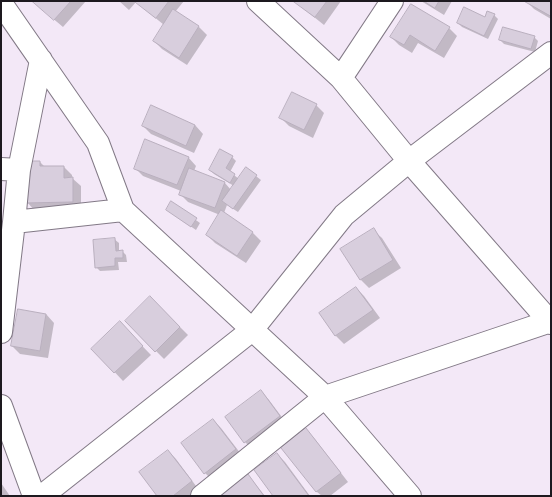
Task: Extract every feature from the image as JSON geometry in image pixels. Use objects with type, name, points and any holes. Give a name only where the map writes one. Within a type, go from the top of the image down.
[{"type":"street","points":[[202,496],[325,396],[550,321],[409,161],[341,78],[258,1]]},
{"type":"street","points":[[341,78],[392,1]]},
{"type":"street","points":[[1,3],[98,143],[123,210],[325,396],[410,496]]},
{"type":"street","points":[[42,496],[252,330],[344,215],[409,161],[551,53]]},
{"type":"street","points":[[1,332],[14,222],[10,170],[41,60]]},
{"type":"street","points":[[14,222],[123,210]]},
{"type":"street","points":[[1,406],[34,496]]},
{"type":"building","points":[[32,1],[71,1],[54,20]]},
{"type":"building","points":[[134,1],[169,1],[156,18]]},
{"type":"building","points":[[293,1],[327,1],[315,17]]},
{"type":"building","points":[[424,1],[439,1],[435,8]]},
{"type":"building","points":[[524,1],[551,1],[551,16]]},
{"type":"building","points":[[411,4],[450,27],[435,51],[410,35],[404,45],[390,37]]},
{"type":"building","points":[[464,7],[485,17],[487,11],[495,14],[484,36],[457,23]]},
{"type":"building","points":[[173,9],[199,26],[179,58],[153,41]]},
{"type":"building","points":[[503,27],[535,36],[531,49],[499,40]]},
{"type":"building","points":[[292,92],[317,104],[304,130],[279,118]]},
{"type":"building","points":[[151,105],[195,125],[186,146],[142,126]]},
{"type":"building","points":[[145,139],[189,157],[177,185],[134,169]]},
{"type":"building","points":[[220,149],[233,156],[226,168],[235,174],[230,183],[209,170]]},
{"type":"building","points":[[26,161],[40,161],[40,166],[64,166],[64,178],[73,177],[73,202],[26,203]]},
{"type":"building","points":[[246,167],[257,175],[233,209],[222,201]]},
{"type":"building","points":[[189,168],[225,182],[215,208],[179,195]]},
{"type":"building","points":[[171,201],[197,218],[191,227],[166,210]]},
{"type":"building","points":[[221,210],[253,232],[237,256],[206,235]]},
{"type":"building","points":[[374,228],[393,260],[360,280],[340,249]]},
{"type":"building","points":[[115,238],[116,251],[123,250],[123,258],[115,258],[115,266],[95,268],[93,240]]},
{"type":"building","points":[[356,287],[373,310],[335,336],[319,313]]},
{"type":"building","points":[[150,296],[180,327],[155,352],[125,321]]},
{"type":"building","points":[[18,309],[46,314],[40,351],[11,346]]},
{"type":"building","points":[[120,321],[143,346],[114,373],[91,349]]},
{"type":"building","points":[[261,390],[280,416],[244,443],[225,417]]},
{"type":"building","points":[[213,419],[236,449],[204,474],[181,443]]},
{"type":"building","points":[[306,428],[341,473],[316,492],[281,448]]},
{"type":"building","points":[[168,450],[192,481],[173,496],[157,496],[139,472]]},
{"type":"building","points":[[277,453],[309,496],[273,496],[254,470]]},
{"type":"building","points":[[248,474],[264,496],[222,496],[220,494]]}]
